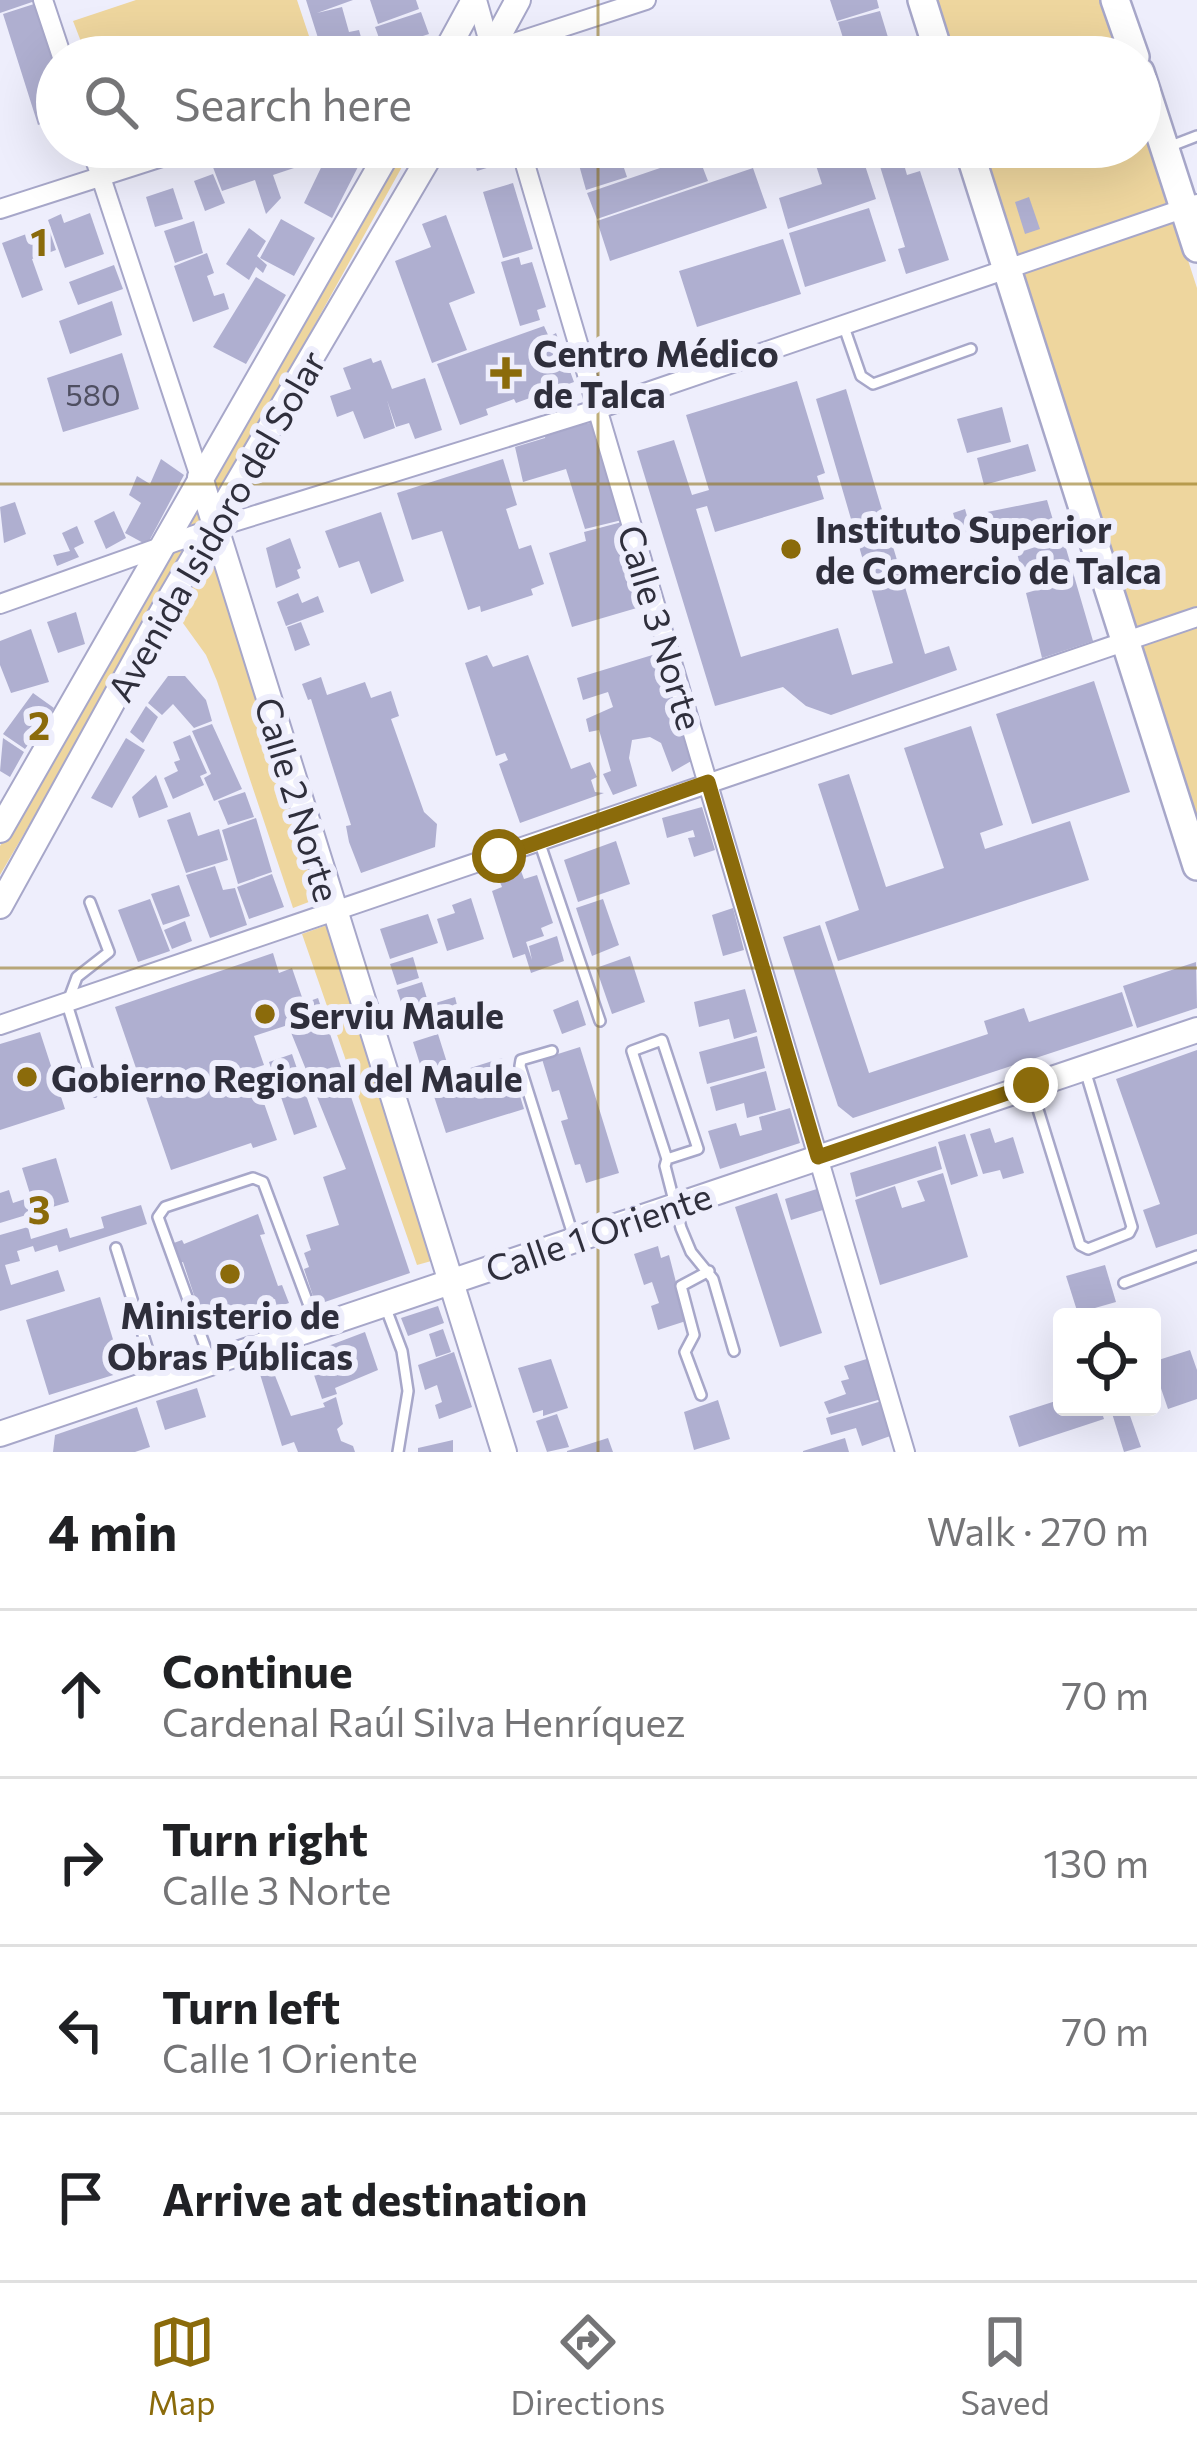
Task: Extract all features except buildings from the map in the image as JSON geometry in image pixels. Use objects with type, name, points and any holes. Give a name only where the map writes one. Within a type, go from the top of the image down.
[{"type":"main road","points":[[455,36],[475,0]]},
{"type":"main road","points":[[496,36],[518,0]]},
{"type":"main road","points":[[922,0],[933,36]]},
{"type":"main road","points":[[1115,0],[1128,36]]},
{"type":"main road","points":[[1161,133],[1191,206],[1197,248]]},
{"type":"main road","name":"Avenida Isidoro del Solar","points":[[0,830],[380,168]]},
{"type":"main road","name":"Avenida Isidoro del Solar","points":[[0,906],[166,605],[422,168]]},
{"type":"main road","points":[[975,168],[1197,866]]},
{"type":"main road","name":"Calle 2 Norte","points":[[200,477],[504,1452]]},
{"type":"main road","name":"Calle 1 Oriente","points":[[4,1434],[1197,1030]]},
{"type":"street","points":[[43,0],[55,36]]},
{"type":"street","points":[[475,0],[482,36]]},
{"type":"street","points":[[541,36],[646,0]]},
{"type":"street","name":"Calle 2 Norte","points":[[98,168],[200,477]]},
{"type":"street","points":[[0,208],[127,168]]},
{"type":"street","name":"Calle 3 Norte","points":[[526,168],[905,1452]]},
{"type":"street","points":[[0,604],[214,528],[598,409],[1191,206]]},
{"type":"street","points":[[0,1025],[1197,617]]},
{"type":"lane","points":[[1166,147],[1197,136]]},
{"type":"lane","points":[[843,324],[861,376],[873,384],[970,349]]},
{"type":"lane","points":[[539,841],[600,1021]]},
{"type":"lane","points":[[90,902],[109,952],[77,977],[67,1004],[94,1091]]},
{"type":"lane","points":[[667,1159],[698,1149],[662,1040],[632,1051],[667,1159],[675,1205],[691,1252],[709,1271],[734,1352]]},
{"type":"lane","points":[[553,1051],[521,1060],[520,1066],[574,1240]]},
{"type":"lane","points":[[1031,1085],[1080,1245],[1088,1250],[1129,1233],[1132,1227],[1084,1067]]},
{"type":"lane","points":[[211,1363],[158,1217],[165,1207],[254,1178],[263,1182],[317,1327]]},
{"type":"lane","points":[[116,1248],[158,1381]]},
{"type":"lane","points":[[1124,1283],[1197,1256]]},
{"type":"lane","points":[[701,1395],[685,1352],[694,1335],[681,1286],[709,1271]]},
{"type":"lane","points":[[385,1304],[402,1351],[408,1391],[398,1452]]},
{"type":"shaded area","points":[[136,0],[297,0],[309,36],[79,36],[73,21]]},
{"type":"shaded area","points":[[930,0],[1103,0],[1115,36],[941,36]]},
{"type":"shaded area","points":[[384,168],[401,168],[206,521],[0,875],[0,846]]},
{"type":"shaded area","points":[[983,168],[1158,168],[1197,288],[1197,835]]},
{"type":"shaded area","points":[[205,554],[214,555],[322,897],[293,908],[217,681],[206,655],[175,612]]},
{"type":"shaded area","points":[[330,924],[435,1260],[417,1265],[302,934]]},
{"type":"place","name":"Centro Médico de Talca","points":[[506,373]]},
{"type":"place","name":"Instituto Superior de Comercio de Talca","points":[[791,549]]},
{"type":"place","name":"Serviu Maule","points":[[265,1014]]},
{"type":"place","name":"Gobierno Regional del Maule","points":[[27,1077]]},
{"type":"place","name":"Ministerio de Obras Públicas","points":[[230,1274]]},
{"type":"route","points":[[499,856],[708,782],[818,1157],[1031,1085]]}]
